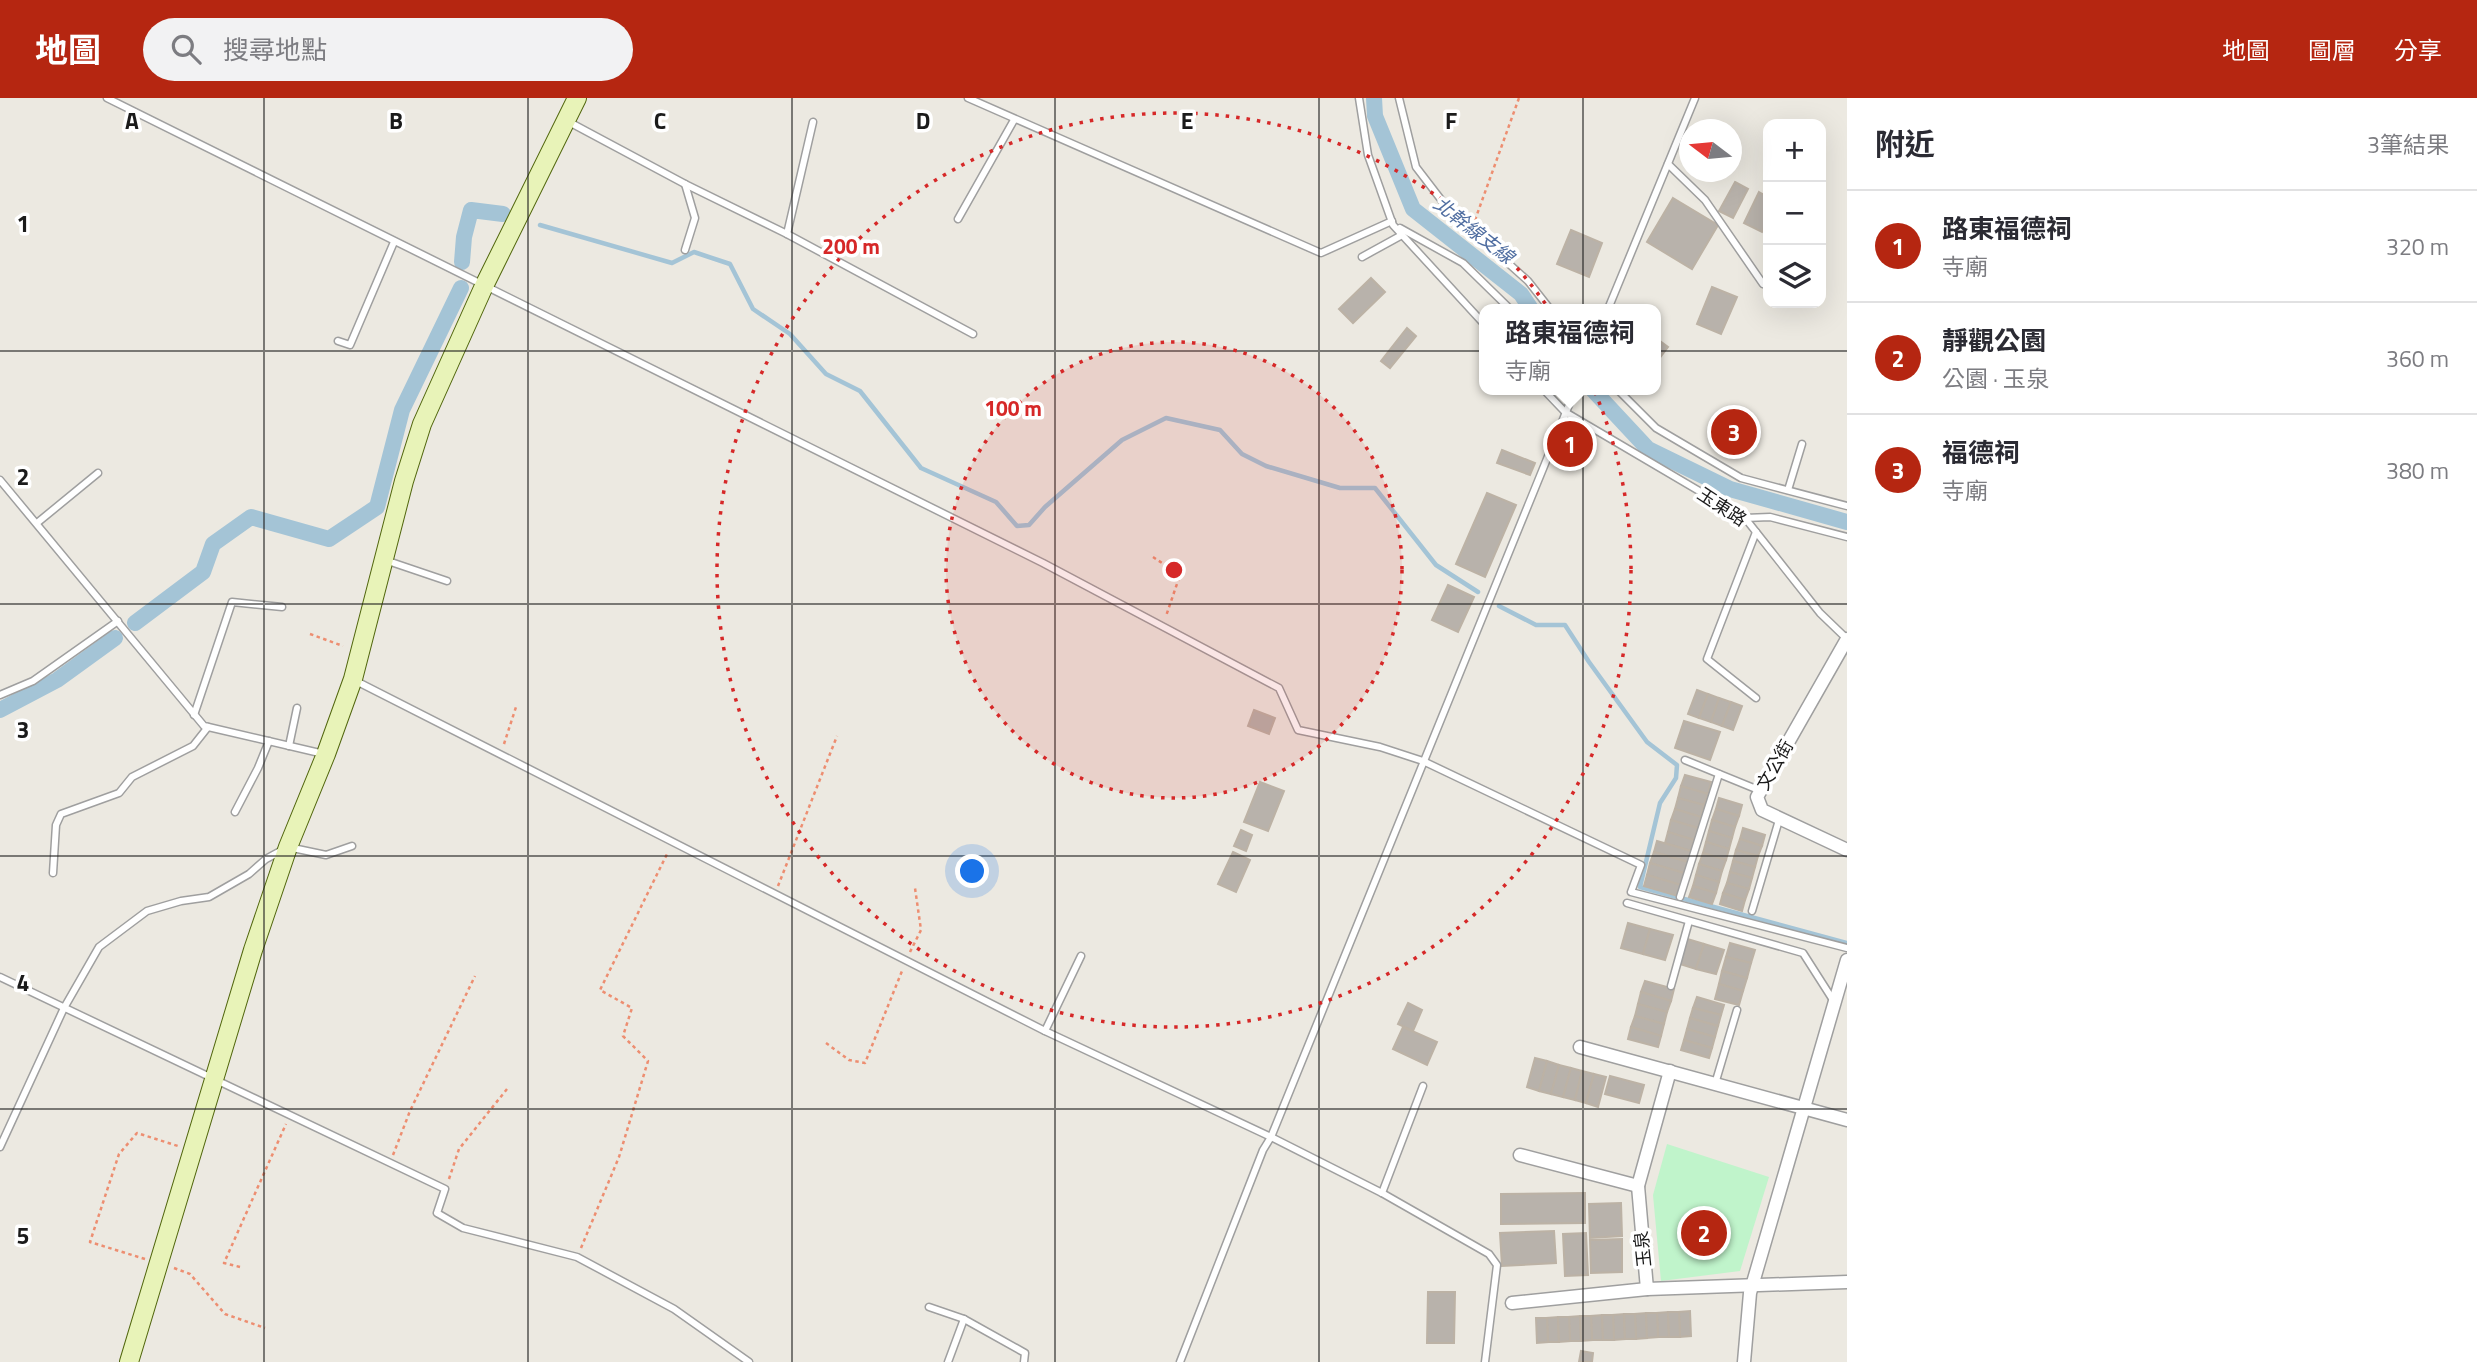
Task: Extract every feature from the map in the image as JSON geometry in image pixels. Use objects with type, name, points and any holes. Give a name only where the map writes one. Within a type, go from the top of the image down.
[{"type":"main road","points":[[129,1362],[253,950],[288,847],[353,679],[422,424],[484,286],[577,98]]},
{"type":"street","name":"文公街","points":[[1847,639],[1757,797],[1762,810],[1847,850]]},
{"type":"street","points":[[1744,1362],[1753,1286],[1847,960]]},
{"type":"street","points":[[1580,1047],[1847,1120]]},
{"type":"street","name":"玉泉","points":[[1670,1071],[1638,1186],[1647,1289],[1847,1282]]},
{"type":"street","points":[[1520,1155],[1638,1186]]},
{"type":"street","points":[[1512,1303],[1647,1289]]},
{"type":"lane","points":[[107,98],[829,455],[1043,563],[1279,688],[1298,730],[1380,747],[1423,761],[1641,864],[1631,892],[1847,948]]},
{"type":"lane","points":[[968,98],[1321,253],[1393,223]]},
{"type":"lane","points":[[1359,98],[1367,155],[1393,223],[1479,319]]},
{"type":"lane","points":[[1399,98],[1416,167],[1449,210],[1528,281],[1546,304]]},
{"type":"lane","points":[[1610,304],[1695,98]]},
{"type":"lane","points":[[566,120],[973,334]]},
{"type":"lane","points":[[958,219],[1014,120]]},
{"type":"lane","points":[[787,234],[813,122]]},
{"type":"lane","points":[[1668,164],[1705,200],[1762,284]]},
{"type":"lane","points":[[685,184],[695,218],[685,250]]},
{"type":"lane","points":[[1393,223],[1463,262],[1505,304]]},
{"type":"lane","points":[[1362,257],[1402,234]]},
{"type":"lane","points":[[338,341],[350,345],[394,242]]},
{"type":"lane","name":"玉東路","points":[[1548,395],[1565,412],[1745,518],[1820,613],[1847,639]]},
{"type":"lane","points":[[1552,395],[1553,400]]},
{"type":"lane","points":[[1180,1362],[1263,1150],[1271,1138],[1574,395]]},
{"type":"lane","points":[[1623,395],[1656,428],[1741,478],[1847,506]]},
{"type":"lane","points":[[1788,490],[1802,444]]},
{"type":"lane","points":[[37,523],[98,473]]},
{"type":"lane","points":[[0,480],[204,726],[326,754]]},
{"type":"lane","points":[[1745,518],[1770,517],[1847,537]]},
{"type":"lane","points":[[1756,532],[1707,659],[1756,698]]},
{"type":"lane","points":[[384,559],[447,581]]},
{"type":"lane","points":[[194,715],[232,602],[282,607]]},
{"type":"lane","points":[[0,695],[33,681],[118,621]]},
{"type":"lane","points":[[353,679],[1045,1031],[1381,1193],[1489,1254],[1497,1265],[1485,1362]]},
{"type":"lane","points":[[289,746],[297,708]]},
{"type":"lane","points":[[53,873],[56,825],[61,814],[119,793],[132,777],[193,746],[208,727]]},
{"type":"lane","points":[[234,812],[269,741]]},
{"type":"lane","points":[[1685,760],[1761,790]]},
{"type":"lane","points":[[1680,897],[1719,774]]},
{"type":"lane","points":[[1752,911],[1779,820]]},
{"type":"lane","points":[[0,1146],[64,1008],[99,947],[147,911],[181,901],[209,897],[288,847],[326,855],[352,846]]},
{"type":"lane","points":[[1627,903],[1802,953],[1835,1002]]},
{"type":"lane","points":[[1671,986],[1689,921]]},
{"type":"lane","points":[[1045,1031],[1081,956]]},
{"type":"lane","points":[[0,977],[445,1189],[437,1213],[463,1228],[577,1257],[674,1309],[749,1362]]},
{"type":"lane","points":[[1715,1084],[1737,1010]]},
{"type":"lane","points":[[1381,1193],[1423,1086]]},
{"type":"lane","points":[[929,1307],[964,1319],[1026,1353],[1024,1362]]},
{"type":"lane","points":[[948,1362],[964,1319]]},
{"type":"path","points":[[1471,230],[1519,98]]},
{"type":"path","points":[[1153,557],[1180,575],[1162,626]]},
{"type":"path","points":[[310,634],[360,653]]},
{"type":"path","points":[[500,754],[516,707]]},
{"type":"path","points":[[775,894],[837,736]]},
{"type":"path","points":[[577,1257],[619,1157],[648,1061],[623,1036],[632,1008],[600,990],[674,842]]},
{"type":"path","points":[[826,1043],[849,1060],[865,1063],[906,960],[921,930],[915,888]]},
{"type":"path","points":[[390,1162],[410,1111],[475,976]]},
{"type":"path","points":[[445,1189],[459,1149],[507,1089]]},
{"type":"path","points":[[240,1267],[224,1263],[290,1114]]},
{"type":"green space","points":[[1667,1144],[1769,1177],[1740,1271],[1661,1281],[1653,1195]]},
{"type":"building","points":[[1735,182],[1748,189],[1733,218],[1719,211]]},
{"type":"building","points":[[1759,192],[1763,194],[1762,232],[1744,223]]},
{"type":"building","points":[[1673,198],[1718,225],[1692,269],[1647,242]]},
{"type":"building","points":[[1571,230],[1602,243],[1589,277],[1557,264]]},
{"type":"building","points":[[1371,278],[1385,292],[1353,323],[1339,309]]},
{"type":"building","points":[[1712,287],[1737,297],[1721,334],[1697,324]]},
{"type":"building","points":[[1407,328],[1416,336],[1390,368],[1381,361]]},
{"type":"building","points":[[1661,342],[1668,347],[1661,356]]},
{"type":"building","points":[[1502,450],[1535,463],[1530,475],[1497,463]]},
{"type":"building","points":[[1487,493],[1516,505],[1485,577],[1456,564]]},
{"type":"building","points":[[1448,585],[1474,597],[1458,632],[1432,620]]},
{"type":"building","points":[[1697,690],[1708,694],[1699,718],[1688,714]]},
{"type":"building","points":[[1708,694],[1719,698],[1711,722],[1699,718]]},
{"type":"building","points":[[1719,698],[1731,702],[1722,726],[1711,722]]},
{"type":"building","points":[[1731,702],[1742,706],[1733,730],[1722,726]]},
{"type":"building","points":[[1254,710],[1275,718],[1269,734],[1248,726]]},
{"type":"building","points":[[1684,721],[1720,732],[1710,760],[1675,748]]},
{"type":"building","points":[[1685,775],[1711,782],[1708,794],[1681,786]]},
{"type":"building","points":[[1260,782],[1284,791],[1268,831],[1244,822]]},
{"type":"building","points":[[1681,786],[1708,794],[1704,805],[1678,798]]},
{"type":"building","points":[[1678,798],[1704,805],[1701,817],[1675,809]]},
{"type":"building","points":[[1719,798],[1742,805],[1739,816],[1716,809]]},
{"type":"building","points":[[1675,809],[1701,817],[1698,828],[1671,820]]},
{"type":"building","points":[[1716,809],[1739,816],[1735,827],[1712,820]]},
{"type":"building","points":[[1671,820],[1698,828],[1694,840],[1668,832]]},
{"type":"building","points":[[1712,820],[1735,827],[1732,838],[1709,831]]},
{"type":"building","points":[[1743,828],[1765,835],[1762,846],[1740,839]]},
{"type":"building","points":[[1241,830],[1252,835],[1246,851],[1234,846]]},
{"type":"building","points":[[1709,831],[1732,838],[1729,849],[1706,842]]},
{"type":"building","points":[[1668,832],[1694,840],[1691,851],[1665,843]]},
{"type":"building","points":[[1740,839],[1762,846],[1758,856],[1736,850]]},
{"type":"building","points":[[1657,841],[1691,851],[1688,862],[1654,852]]},
{"type":"building","points":[[1706,842],[1729,849],[1726,860],[1703,853]]},
{"type":"building","points":[[1736,850],[1758,856],[1755,867],[1733,861]]},
{"type":"building","points":[[1233,852],[1250,860],[1236,892],[1218,884]]},
{"type":"building","points":[[1654,852],[1688,862],[1684,873],[1650,863]]},
{"type":"building","points":[[1703,853],[1726,860],[1722,871],[1699,864]]},
{"type":"building","points":[[1733,861],[1755,867],[1752,878],[1730,872]]},
{"type":"building","points":[[1650,863],[1684,873],[1681,885],[1647,875]]},
{"type":"building","points":[[1699,864],[1722,871],[1719,882],[1696,875]]},
{"type":"building","points":[[1730,872],[1752,878],[1749,889],[1727,883]]},
{"type":"building","points":[[1647,875],[1681,885],[1678,896],[1644,886]]},
{"type":"building","points":[[1696,875],[1719,882],[1716,893],[1693,886]]},
{"type":"building","points":[[1727,883],[1749,889],[1745,900],[1723,893]]},
{"type":"building","points":[[1693,886],[1716,893],[1712,904],[1689,897]]},
{"type":"building","points":[[1723,893],[1745,900],[1742,911],[1720,904]]},
{"type":"building","points":[[1628,923],[1650,929],[1643,954],[1621,948]]},
{"type":"building","points":[[1650,929],[1673,935],[1665,960],[1643,954]]},
{"type":"building","points":[[1684,938],[1704,944],[1696,969],[1677,963]]},
{"type":"building","points":[[1730,943],[1755,950],[1751,963],[1726,957]]},
{"type":"building","points":[[1704,944],[1724,950],[1716,974],[1696,969]]},
{"type":"building","points":[[1726,957],[1751,963],[1747,978],[1722,971]]},
{"type":"building","points":[[1722,971],[1747,978],[1743,991],[1719,984]]},
{"type":"building","points":[[1645,981],[1674,989],[1671,1001],[1641,992]]},
{"type":"building","points":[[1719,984],[1743,991],[1739,1005],[1715,999]]},
{"type":"building","points":[[1641,992],[1671,1001],[1667,1012],[1638,1004]]},
{"type":"building","points":[[1697,997],[1724,1005],[1721,1015],[1693,1008]]},
{"type":"building","points":[[1408,1003],[1422,1010],[1413,1031],[1398,1024]]},
{"type":"building","points":[[1638,1004],[1667,1012],[1664,1024],[1635,1016]]},
{"type":"building","points":[[1693,1008],[1721,1015],[1718,1026],[1690,1018]]},
{"type":"building","points":[[1635,1016],[1664,1024],[1661,1036],[1631,1027]]},
{"type":"building","points":[[1690,1018],[1718,1026],[1715,1037],[1687,1029]]},
{"type":"building","points":[[1403,1027],[1437,1042],[1427,1065],[1393,1049]]},
{"type":"building","points":[[1631,1027],[1661,1036],[1658,1047],[1628,1039]]},
{"type":"building","points":[[1687,1029],[1715,1037],[1712,1048],[1684,1040]]},
{"type":"building","points":[[1684,1040],[1712,1048],[1709,1058],[1681,1050]]},
{"type":"building","points":[[1535,1058],[1547,1061],[1539,1091],[1527,1087]]},
{"type":"building","points":[[1547,1061],[1559,1065],[1551,1094],[1539,1091]]},
{"type":"building","points":[[1559,1065],[1571,1068],[1563,1097],[1551,1094]]},
{"type":"building","points":[[1571,1068],[1582,1071],[1575,1100],[1563,1097]]},
{"type":"building","points":[[1582,1071],[1594,1074],[1586,1103],[1575,1100]]},
{"type":"building","points":[[1594,1074],[1606,1077],[1598,1107],[1586,1103]]},
{"type":"building","points":[[1610,1076],[1644,1085],[1639,1103],[1605,1094]]},
{"type":"building","points":[[1585,1193],[1585,1223],[1501,1224],[1501,1194]]},
{"type":"building","points":[[1621,1203],[1622,1236],[1590,1238],[1589,1204]]},
{"type":"building","points":[[1554,1231],[1556,1263],[1502,1266],[1500,1233]]},
{"type":"building","points":[[1586,1233],[1588,1275],[1565,1276],[1563,1234]]},
{"type":"building","points":[[1622,1239],[1622,1272],[1591,1273],[1590,1240]]},
{"type":"building","points":[[1428,1292],[1455,1292],[1454,1343],[1427,1343]]},
{"type":"building","points":[[1690,1311],[1691,1336],[1680,1337],[1679,1312]]},
{"type":"building","points":[[1668,1312],[1669,1337],[1658,1337],[1657,1313]]},
{"type":"building","points":[[1668,1312],[1679,1312],[1680,1337],[1669,1337]]},
{"type":"building","points":[[1646,1313],[1647,1338],[1636,1339],[1635,1314]]},
{"type":"building","points":[[1646,1313],[1657,1313],[1658,1337],[1647,1338]]},
{"type":"building","points":[[1624,1314],[1625,1339],[1614,1340],[1613,1315]]},
{"type":"building","points":[[1624,1314],[1635,1314],[1636,1339],[1625,1339]]},
{"type":"building","points":[[1602,1315],[1603,1340],[1592,1340],[1591,1316]]},
{"type":"building","points":[[1602,1315],[1613,1315],[1614,1340],[1603,1340]]},
{"type":"building","points":[[1580,1316],[1581,1341],[1570,1341],[1569,1317]]},
{"type":"building","points":[[1580,1316],[1591,1316],[1592,1340],[1581,1341]]},
{"type":"building","points":[[1558,1317],[1559,1342],[1548,1342],[1547,1318]]},
{"type":"building","points":[[1558,1317],[1569,1317],[1570,1341],[1559,1342]]},
{"type":"building","points":[[1536,1318],[1547,1318],[1548,1342],[1537,1343]]},
{"type":"building","points":[[1581,1351],[1593,1353],[1592,1362],[1579,1362]]},
{"type":"waterway","name":"北幹線支線","points":[[1374,98],[1375,116],[1413,209],[1521,294],[1528,304]]},
{"type":"waterway","points":[[462,262],[464,237],[471,210],[503,214]]},
{"type":"waterway","points":[[540,225],[672,263],[694,252],[730,264],[753,309],[790,334],[826,374],[860,391],[921,468],[996,502],[1017,526],[1029,525],[1045,507],[1122,440],[1166,418],[1220,430],[1242,454],[1266,466],[1340,488],[1375,488],[1436,565],[1478,592]]},
{"type":"waterway","points":[[135,623],[203,572],[213,544],[251,517],[329,539],[377,507],[402,410],[461,288]]},
{"type":"waterway","name":"北幹線支線","points":[[1598,395],[1648,449],[1730,489],[1847,522]]},
{"type":"waterway","points":[[1499,606],[1536,625],[1565,625],[1647,742],[1677,765],[1676,778],[1660,803],[1640,887],[1847,943]]},
{"type":"waterway","points":[[0,710],[57,680],[115,638]]},
{"type":"place","name":"福德祠","points":[[1734,432]]},
{"type":"place","name":"路東福德祠","points":[[1570,444]]},
{"type":"place","name":"靜觀公園","points":[[1704,1233]]}]
